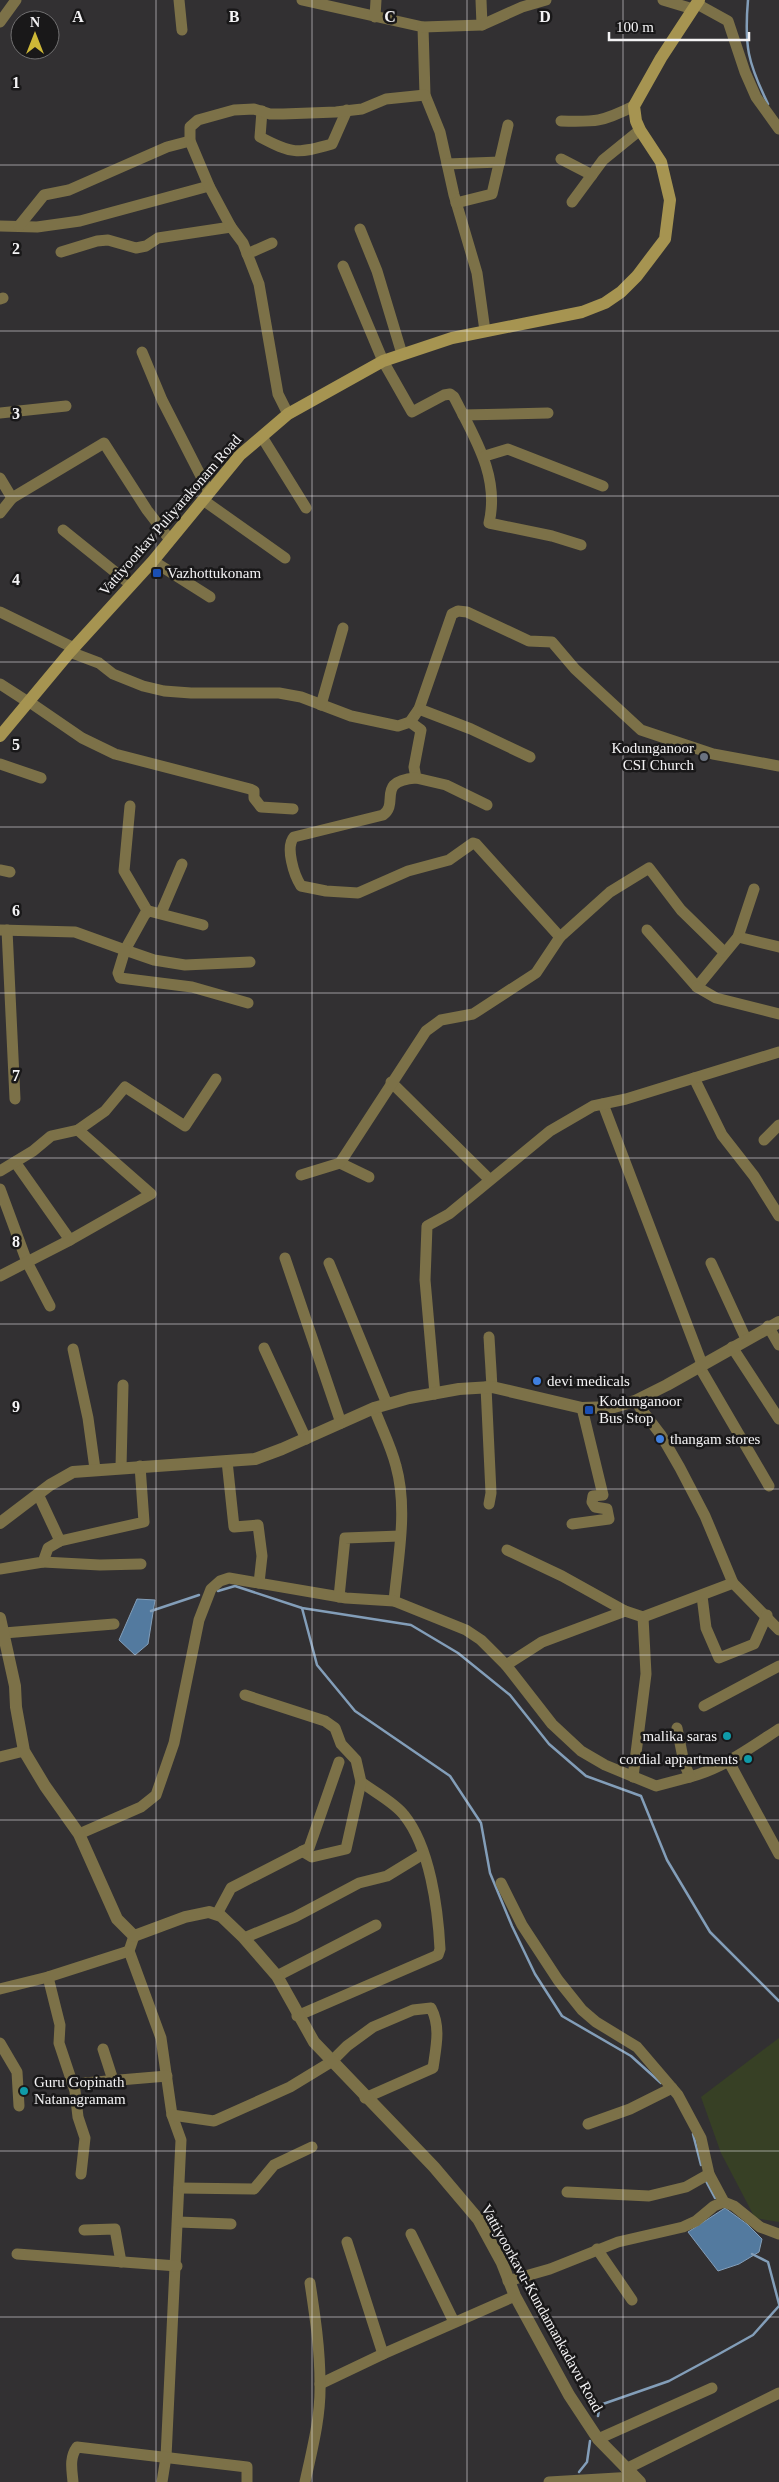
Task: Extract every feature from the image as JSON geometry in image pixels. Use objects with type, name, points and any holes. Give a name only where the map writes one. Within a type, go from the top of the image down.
[{"type":"main road","points":[[634,106],[661,58],[696,4]]},
{"type":"main road","name":"Vattiyoorkav Puliyarakonam Road","points":[[0,736],[4,723],[28,701],[130,584],[153,561],[240,455],[288,414],[383,361],[402,354],[452,338],[582,312],[605,303],[621,292],[652,258],[665,239],[670,200],[661,162],[640,130],[636,121],[634,106]]},
{"type":"street","points":[[0,22],[16,0]]},
{"type":"street","points":[[179,0],[182,30]]},
{"type":"street","points":[[298,0],[423,27],[482,25],[522,7],[546,0]]},
{"type":"street","points":[[375,16],[376,0]]},
{"type":"street","points":[[481,0],[482,25]]},
{"type":"street","points":[[663,0],[696,4],[728,21],[744,72],[756,97],[779,129]]},
{"type":"street","points":[[423,27],[425,95],[440,132],[456,202],[477,273],[485,332]]},
{"type":"street","points":[[288,414],[278,394],[259,284],[243,243],[231,227],[209,186],[190,141],[190,127],[198,120],[234,110],[254,109],[283,114],[362,109],[386,99],[425,95]]},
{"type":"street","points":[[561,121],[593,122],[608,119],[634,106]]},
{"type":"street","points":[[262,111],[260,137],[275,145],[303,153],[332,144],[346,110]]},
{"type":"street","points":[[456,202],[492,194],[508,125]]},
{"type":"street","points":[[572,202],[603,160],[640,130]]},
{"type":"street","points":[[19,226],[44,195],[69,190],[167,147],[190,141]]},
{"type":"street","points":[[561,159],[592,175]]},
{"type":"street","points":[[447,164],[500,162]]},
{"type":"street","points":[[0,226],[80,221],[209,186]]},
{"type":"street","points":[[61,252],[98,240],[108,240],[136,248],[146,246],[158,238],[231,227]]},
{"type":"street","points":[[360,229],[377,271],[402,354]]},
{"type":"street","points":[[247,254],[272,243]]},
{"type":"street","points":[[343,266],[383,361],[412,412],[450,394],[454,397],[484,456],[492,491],[492,508],[489,523],[581,545]]},
{"type":"street","points":[[142,352],[206,496],[285,558]]},
{"type":"street","points":[[0,413],[66,406]]},
{"type":"street","points":[[463,415],[548,413]]},
{"type":"street","points":[[262,437],[306,508]]},
{"type":"street","points":[[0,478],[4,506],[104,443],[147,510],[170,540]]},
{"type":"street","points":[[484,456],[508,448],[603,486]]},
{"type":"street","points":[[63,530],[130,584]]},
{"type":"street","points":[[153,561],[210,597]]},
{"type":"street","points":[[0,612],[99,663],[113,674],[143,686],[191,693],[279,693],[381,724],[398,726],[410,722],[419,709],[452,614],[458,610],[467,612],[529,641],[552,642],[575,669],[641,730],[713,754],[779,766]]},
{"type":"street","points":[[321,705],[344,628]]},
{"type":"street","points":[[0,684],[82,738],[115,754],[250,789],[254,791],[254,798],[261,807],[293,809]]},
{"type":"street","points":[[419,709],[471,729],[530,757]]},
{"type":"street","points":[[410,722],[421,730],[414,767],[416,778]]},
{"type":"street","points":[[0,764],[41,778]]},
{"type":"street","points":[[488,805],[446,785],[416,778],[403,779],[390,790],[388,808],[382,815],[294,837],[290,841],[290,849],[301,886],[326,891],[358,893],[408,871],[449,860],[473,843],[518,888],[560,937]]},
{"type":"street","points":[[130,806],[124,871],[148,912]]},
{"type":"street","points":[[161,913],[182,864]]},
{"type":"street","points":[[301,1175],[340,1163],[426,1031],[441,1020],[473,1014],[536,973],[560,937],[610,892],[649,868],[681,910],[724,952]]},
{"type":"street","points":[[697,987],[738,937],[754,889]]},
{"type":"street","points":[[148,912],[161,913],[203,925]]},
{"type":"street","points":[[148,912],[125,950],[118,973],[120,978],[192,987],[248,1003]]},
{"type":"street","points":[[15,1099],[4,930],[74,932],[154,960],[184,965],[250,962]]},
{"type":"street","points":[[647,930],[697,987],[716,998],[779,1014]]},
{"type":"street","points":[[738,937],[779,947]]},
{"type":"street","points":[[435,1394],[425,1280],[427,1226],[449,1214],[489,1179],[550,1131],[594,1106],[779,1052]]},
{"type":"street","points":[[694,1078],[722,1135],[754,1176],[779,1216]]},
{"type":"street","points":[[0,1171],[33,1151],[51,1136],[78,1130],[105,1111],[125,1087],[185,1126],[216,1079]]},
{"type":"street","points":[[391,1082],[489,1179]]},
{"type":"street","points":[[603,1104],[701,1365],[769,1486]]},
{"type":"street","points":[[764,1140],[779,1125]]},
{"type":"street","points":[[0,1276],[70,1240],[151,1194],[78,1130]]},
{"type":"street","points":[[15,1162],[70,1240]]},
{"type":"street","points":[[340,1163],[369,1177]]},
{"type":"street","points":[[0,1189],[27,1262],[50,1306]]},
{"type":"street","points":[[285,1258],[340,1423]]},
{"type":"street","points":[[329,1263],[387,1404]]},
{"type":"street","points":[[711,1263],[746,1339]]},
{"type":"street","points":[[0,1523],[63,1476],[73,1472],[121,1467],[255,1459],[387,1404],[435,1394],[489,1387],[582,1408],[614,1407],[634,1401],[774,1324],[779,1345]]},
{"type":"street","points":[[489,1337],[492,1493],[490,1504]]},
{"type":"street","points":[[732,1347],[779,1419]]},
{"type":"street","points":[[73,1348],[88,1418],[95,1469]]},
{"type":"street","points":[[264,1348],[306,1439]]},
{"type":"street","points":[[121,1467],[123,1385]]},
{"type":"street","points":[[634,1401],[661,1435],[680,1468],[705,1516],[733,1583],[767,1615],[779,1630]]},
{"type":"street","points":[[374,1408],[396,1466],[401,1494],[400,1536],[394,1601]]},
{"type":"street","points":[[572,1524],[609,1519],[607,1509],[595,1507],[592,1502],[593,1496],[603,1495],[582,1408]]},
{"type":"street","points":[[227,1461],[234,1527],[258,1525],[262,1556],[259,1583]]},
{"type":"street","points":[[43,1562],[48,1548],[60,1541],[144,1522],[140,1466]]},
{"type":"street","points":[[38,1494],[60,1541]]},
{"type":"street","points":[[339,1597],[345,1538],[400,1536]]},
{"type":"street","points":[[507,1550],[562,1576],[625,1611],[643,1617],[733,1583]]},
{"type":"street","points":[[0,1569],[43,1562],[100,1565],[142,1564]]},
{"type":"street","points":[[79,1834],[141,1807],[156,1795],[174,1743],[199,1620],[208,1594],[220,1581],[229,1578],[339,1597],[394,1601],[473,1634],[506,1665],[552,1724],[572,1744],[606,1765],[656,1786],[710,1772],[729,1762],[779,1729]]},
{"type":"street","points":[[702,1596],[706,1628],[719,1658],[754,1644],[767,1615]]},
{"type":"street","points":[[506,1665],[542,1642],[625,1611]]},
{"type":"street","points":[[632,1777],[646,1674],[643,1617]]},
{"type":"street","points":[[0,1618],[24,1750],[45,1786],[79,1834],[117,1919],[134,1936]]},
{"type":"street","points":[[4,1632],[114,1624]]},
{"type":"street","points":[[704,1706],[779,1666]]},
{"type":"street","points":[[246,1695],[330,1723],[335,1728],[342,1744],[356,1760],[361,1782],[346,1849],[312,1857],[302,1851]]},
{"type":"street","points":[[677,1728],[684,1763],[690,1778]]},
{"type":"street","points":[[0,1757],[24,1750]]},
{"type":"street","points":[[134,1936],[199,1913],[217,1914],[231,1888],[309,1848],[340,1762]]},
{"type":"street","points":[[729,1762],[779,1854]]},
{"type":"street","points":[[297,2016],[440,1953],[438,1910],[423,1854],[412,1826],[402,1813],[361,1782]]},
{"type":"street","points":[[244,1938],[295,1916],[359,1883],[387,1876],[423,1854]]},
{"type":"street","points":[[501,1883],[527,1933],[558,1980],[582,2010],[596,2022],[637,2047],[672,2088],[702,2138],[709,2174],[724,2202],[734,2206],[760,2227],[779,2234]]},
{"type":"street","name":"Vattiyoorkavu-Kundamankadavu Road","points":[[217,1914],[244,1938],[277,1976],[297,2016],[314,2042],[331,2062],[434,2167],[478,2219],[497,2254],[515,2296],[569,2395],[598,2439],[633,2476]]},
{"type":"street","points":[[277,1976],[376,1925]]},
{"type":"street","points":[[134,1936],[130,1951],[161,2038],[172,2115],[181,2140],[166,2457],[162,2482]]},
{"type":"street","points":[[0,1988],[48,1977],[130,1951]]},
{"type":"street","points":[[48,1977],[60,2025],[59,2043],[75,2091],[78,2117],[85,2138],[80,2174]]},
{"type":"street","points":[[172,2115],[214,2122],[290,2087],[331,2062],[347,2046],[373,2027],[413,2010],[431,2008],[436,2017],[438,2040],[433,2068],[365,2098]]},
{"type":"street","points":[[0,2043],[17,2072],[19,2106]]},
{"type":"street","points":[[103,2049],[113,2080]]},
{"type":"street","points":[[84,2082],[167,2076]]},
{"type":"street","points":[[588,2124],[630,2109],[672,2088]]},
{"type":"street","points":[[179,2188],[254,2189],[274,2165],[312,2147]]},
{"type":"street","points":[[567,2192],[649,2196],[686,2187],[709,2174]]},
{"type":"street","points":[[508,2281],[550,2269],[597,2249],[683,2227],[714,2206],[724,2202]]},
{"type":"street","points":[[178,2222],[230,2224]]},
{"type":"street","points":[[84,2230],[115,2229],[121,2262]]},
{"type":"street","points":[[411,2234],[454,2322]]},
{"type":"street","points":[[347,2242],[383,2354]]},
{"type":"street","points":[[597,2249],[632,2300]]},
{"type":"street","points":[[17,2254],[176,2266]]},
{"type":"street","points":[[305,2482],[315,2437],[320,2384],[316,2323],[310,2283]]},
{"type":"street","points":[[320,2384],[515,2296]]},
{"type":"street","points":[[598,2439],[712,2388]]},
{"type":"street","points":[[549,2482],[633,2476],[779,2393]]},
{"type":"street","points":[[73,2482],[72,2453],[77,2447],[248,2468],[247,2482]]},
{"type":"green space","points":[[779,2038],[779,2222],[755,2218],[721,2153],[701,2097]]},
{"type":"water","points":[[137,1599],[155,1600],[148,1644],[135,1655],[119,1640]]},
{"type":"water","points":[[725,2208],[747,2224],[762,2239],[759,2252],[739,2264],[718,2271],[688,2232]]},
{"type":"waterway","points":[[748,0],[747,42],[749,54],[756,77],[768,104]]},
{"type":"waterway","points":[[218,1591],[235,1586],[302,1608],[411,1625],[458,1653],[510,1695],[549,1744],[586,1776],[641,1796],[667,1860],[710,1932],[779,2001]]},
{"type":"waterway","points":[[151,1611],[199,1595]]},
{"type":"waterway","points":[[302,1608],[317,1665],[355,1711],[450,1776],[481,1823],[490,1873],[512,1926],[535,1974],[562,2016],[631,2056],[661,2083]]},
{"type":"waterway","points":[[693,2134],[701,2165]]},
{"type":"waterway","points":[[706,2181],[715,2198]]},
{"type":"waterway","points":[[752,2254],[768,2262],[779,2304]]},
{"type":"waterway","points":[[598,2416],[600,2405],[669,2381],[753,2335],[779,2306]]},
{"type":"waterway","points":[[579,2472],[587,2462],[590,2441]]},
{"type":"place","name":"Vazhottukonam","points":[[157,573]]},
{"type":"place","name":"Kodunganoor CSI Church","points":[[704,757]]},
{"type":"place","name":"devi medicals","points":[[537,1381]]},
{"type":"place","name":"Kodunganoor Bus Stop","points":[[589,1410]]},
{"type":"place","name":"thangam stores","points":[[660,1439]]},
{"type":"place","name":"malika saras","points":[[727,1736]]},
{"type":"place","name":"cordial appartments","points":[[748,1759]]},
{"type":"place","name":"Guru Gopinath Natanagramam","points":[[24,2091]]}]
